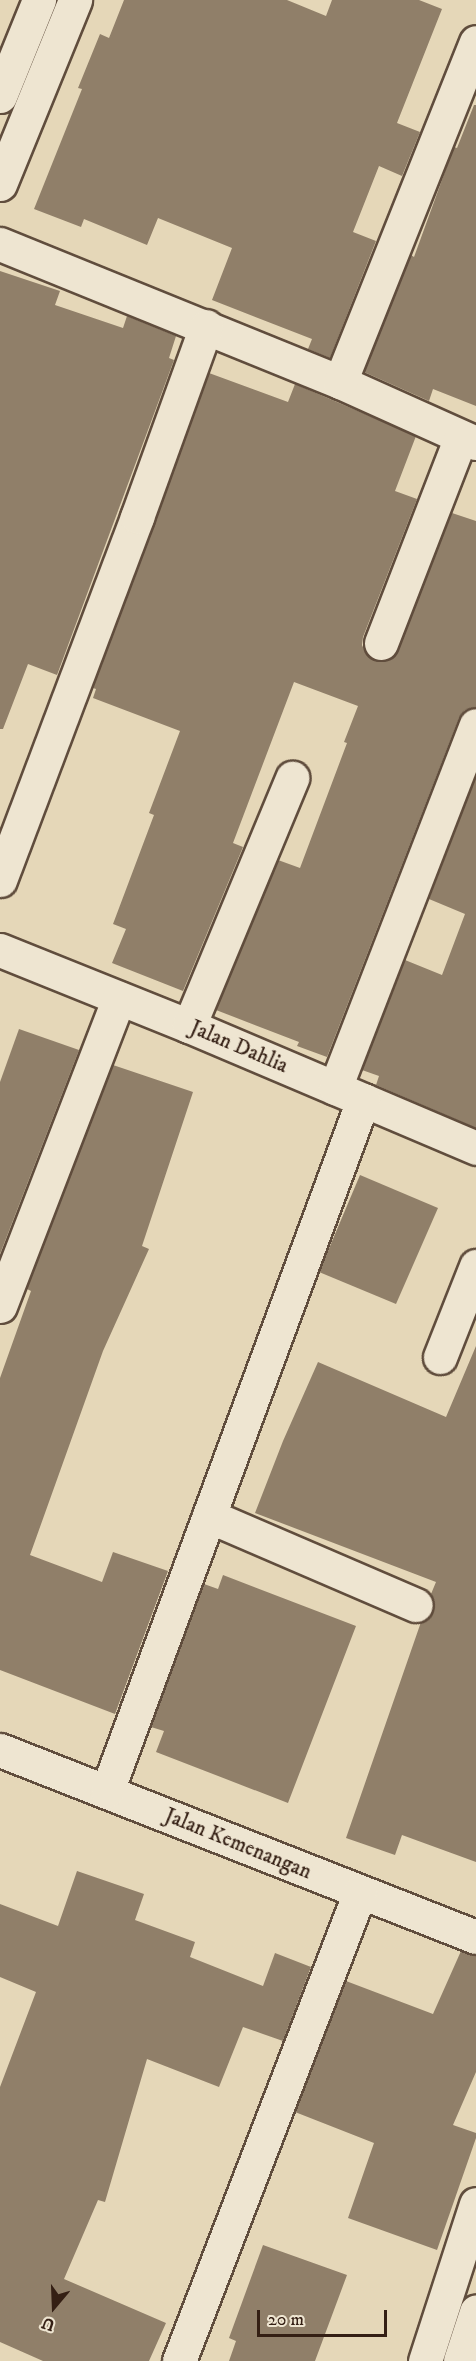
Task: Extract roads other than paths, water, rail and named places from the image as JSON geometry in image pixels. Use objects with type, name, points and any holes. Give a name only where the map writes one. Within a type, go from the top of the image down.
[{"type":"street","points":[[0,96],[39,0]]},
{"type":"street","points":[[0,184],[75,0]]},
{"type":"street","points":[[340,382],[476,42]]},
{"type":"street","points":[[0,244],[340,382],[468,440],[381,643]]},
{"type":"street","points":[[0,880],[141,506],[206,326]]},
{"type":"street","points":[[107,1791],[209,1516],[349,1094],[476,725]]},
{"type":"street","points":[[189,1026],[292,778]]},
{"type":"street","name":"Jalan Dahlia","points":[[0,950],[189,1026],[476,1148]]},
{"type":"street","points":[[0,1306],[119,998]]},
{"type":"street","points":[[440,1357],[476,1266]]},
{"type":"street","points":[[209,1516],[417,1605]]},
{"type":"street","name":"Jalan Kemenangan","points":[[0,1750],[476,1937]]},
{"type":"street","points":[[178,2361],[360,1892]]},
{"type":"street","points":[[425,2361],[476,2204]]},
{"type":"street","points":[[460,2361],[476,2312]]}]
